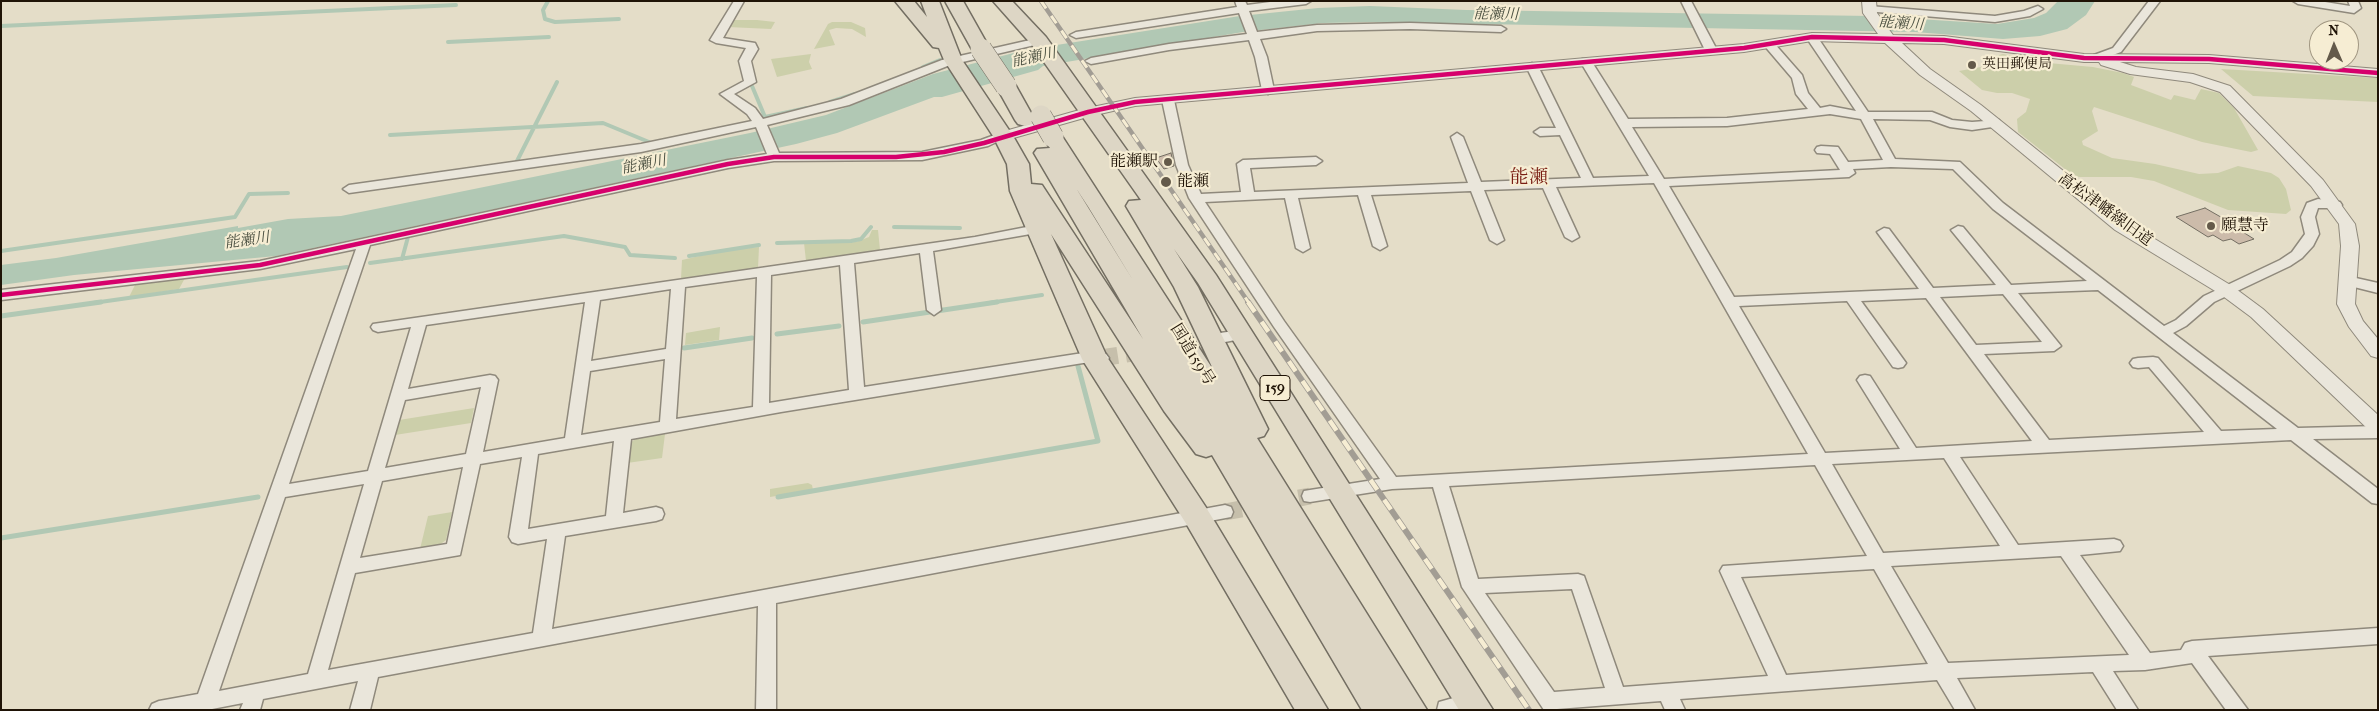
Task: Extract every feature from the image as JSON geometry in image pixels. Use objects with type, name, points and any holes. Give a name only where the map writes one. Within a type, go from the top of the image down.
[{"type":"highway","points":[[904,1],[953,59],[1003,136],[1018,164],[1173,404],[1253,514],[1270,527]]},
{"type":"highway","points":[[930,1],[953,59]]},
{"type":"highway","name":"国道159号","points":[[954,1],[989,47],[1014,85],[1270,527],[1380,710]]},
{"type":"highway","name":"国道159号","points":[[972,1],[989,47]]},
{"type":"highway","name":"159","points":[[1002,1],[1038,41],[1208,280],[1233,336],[1339,490],[1474,706]]},
{"type":"highway","name":"159","points":[[1017,1],[1028,18],[1038,41]]},
{"type":"highway","name":"159","points":[[1093,119],[1108,156],[1186,287],[1220,361],[1271,461],[1362,607],[1357,621]]},
{"type":"highway","name":"国道159号","points":[[1039,128],[1100,208],[1411,710]]},
{"type":"highway","points":[[1018,164],[1021,191],[1098,359],[1197,517],[1312,710]]},
{"type":"street","points":[[739,1],[716,40],[751,45],[752,49],[745,61],[750,82],[726,94],[751,110],[773,155]]},
{"type":"street","points":[[1076,35],[1242,8],[1306,1]]},
{"type":"street","points":[[2098,57],[2117,50],[2155,1]]},
{"type":"street","points":[[2298,1],[2354,10],[2356,8],[2353,1]]},
{"type":"street","points":[[1688,6],[1711,50]]},
{"type":"street","points":[[1242,8],[1260,57],[1268,90]]},
{"type":"street","points":[[1869,8],[1995,19],[2026,14],[2038,9]]},
{"type":"street","name":"高松津幡線旧道","points":[[1869,8],[1887,37],[1925,72],[1995,123],[2121,226],[2226,290],[2257,313],[2378,427]]},
{"type":"street","points":[[1091,61],[1169,47],[1317,28],[1360,26],[1501,29]]},
{"type":"street","points":[[1,295],[260,265],[773,155],[922,156],[984,143],[1003,136],[1093,119],[1135,102],[1711,50],[1770,44],[1812,37],[1887,37],[1944,40],[2084,58],[2209,59],[2378,73]]},
{"type":"street","points":[[1812,37],[1864,114],[1890,163]]},
{"type":"street","points":[[349,188],[641,148],[760,125],[844,102],[953,59],[1038,41]]},
{"type":"street","points":[[1770,44],[1798,77],[1802,94],[1816,111]]},
{"type":"street","points":[[2098,57],[2116,67],[2193,78],[2225,89],[2242,104],[2317,183],[2335,205],[2347,224],[2350,246],[2346,304],[2355,323],[2378,352]]},
{"type":"street","points":[[1586,61],[1730,302],[1877,561],[1965,710]]},
{"type":"street","points":[[1532,66],[1589,182]]},
{"type":"street","points":[[1168,100],[1182,165],[1196,198],[1279,324],[1392,483]]},
{"type":"street","points":[[1624,124],[1727,122],[1830,110],[1852,115],[1932,116],[1950,123],[1972,126],[1995,123]]},
{"type":"street","points":[[1540,132],[1563,131]]},
{"type":"street","points":[[1457,137],[1497,240]]},
{"type":"street","points":[[1196,198],[1849,173],[1834,150],[1821,150]]},
{"type":"street","points":[[1248,196],[1243,164],[1316,161]]},
{"type":"street","points":[[1844,166],[1890,163],[1956,165],[1998,206],[2163,332],[2292,434],[2378,498]]},
{"type":"street","points":[[1548,184],[1572,237]]},
{"type":"street","points":[[1364,192],[1380,246]]},
{"type":"street","points":[[1290,195],[1304,248]]},
{"type":"street","points":[[2163,332],[2181,323],[2209,299],[2285,263],[2297,255],[2308,243],[2312,234],[2308,217],[2312,206],[2318,203],[2335,205]]},
{"type":"street","points":[[378,327],[926,248],[1037,229]]},
{"type":"street","points":[[1958,230],[2054,346],[1972,350]]},
{"type":"street","points":[[1884,232],[2044,446]]},
{"type":"street","points":[[195,705],[278,492],[365,241]]},
{"type":"street","points":[[926,248],[934,310]]},
{"type":"street","points":[[847,259],[857,394]]},
{"type":"street","points":[[761,411],[764,271]]},
{"type":"street","points":[[2347,281],[2378,288]]},
{"type":"street","points":[[668,427],[678,284]]},
{"type":"street","points":[[1730,302],[1852,298],[2100,285]]},
{"type":"street","points":[[572,442],[594,297]]},
{"type":"street","points":[[1852,298],[1898,363]]},
{"type":"street","points":[[315,681],[420,321]]},
{"type":"street","points":[[583,367],[673,353]]},
{"type":"street","points":[[278,492],[472,458],[668,427],[782,406],[1083,358],[1098,359]]},
{"type":"street","points":[[2138,363],[2153,362],[2217,436]]},
{"type":"street","points":[[348,567],[454,550],[490,380],[397,396]]},
{"type":"street","points":[[1864,380],[1912,454]]},
{"type":"street","points":[[1310,496],[1392,483],[1439,480],[2217,436],[2378,432]]},
{"type":"street","points":[[614,521],[623,434]]},
{"type":"street","points":[[531,449],[518,537],[656,514]]},
{"type":"street","points":[[1948,452],[2013,552]]},
{"type":"street","points":[[1439,480],[1471,587],[1553,705],[1617,696],[1667,692],[1943,672],[2145,662],[2186,657],[2192,649],[2378,636]]},
{"type":"street","points":[[159,710],[195,705],[253,701],[315,681],[1226,512]]},
{"type":"street","points":[[541,639],[557,530]]},
{"type":"street","points":[[1780,684],[1729,571],[2114,546]]},
{"type":"street","points":[[2066,549],[2145,662]]},
{"type":"street","points":[[1471,587],[1578,582],[1617,696]]},
{"type":"street","points":[[766,710],[767,597]]},
{"type":"street","points":[[2192,649],[2238,710]]},
{"type":"street","points":[[2098,664],[2128,710]]},
{"type":"street","points":[[360,710],[370,672]]},
{"type":"street","points":[[1667,692],[1675,710]]},
{"type":"street","points":[[1446,708],[1474,706]]},
{"type":"shaded area","points":[[732,20],[775,22],[771,29],[728,27]]},
{"type":"shaded area","points":[[832,22],[851,22],[865,28],[866,37],[852,29],[836,28],[829,30],[835,45],[814,49],[828,24]]},
{"type":"shaded area","points":[[811,54],[809,62],[812,69],[777,77],[771,59]]},
{"type":"shaded area","points":[[2003,54],[2048,63],[2093,67],[2123,73],[2134,77],[2131,85],[2171,100],[2174,95],[2195,100],[2201,89],[2219,93],[2234,108],[2258,150],[2251,152],[2202,142],[2094,107],[2092,111],[2098,131],[2082,141],[2083,145],[2112,158],[2155,164],[2199,174],[2218,173],[2238,166],[2271,173],[2279,178],[2286,189],[2291,210],[2286,214],[2228,210],[2154,181],[2131,177],[2079,177],[2070,173],[2018,132],[2017,119],[2026,112],[2030,99],[2012,93],[1982,90],[1959,71],[1981,67],[1991,57]]},
{"type":"shaded area","points":[[2221,69],[2378,78],[2378,102],[2253,96]]},
{"type":"shaded area","points":[[872,230],[878,230],[880,250],[806,261],[804,243],[856,242],[869,237]]},
{"type":"shaded area","points":[[759,247],[758,268],[681,279],[682,260],[721,251]]},
{"type":"shaded area","points":[[185,278],[179,289],[129,297],[136,283]]},
{"type":"shaded area","points":[[720,327],[719,340],[685,345],[686,333]]},
{"type":"shaded area","points":[[474,408],[471,423],[395,435],[399,420]]},
{"type":"shaded area","points":[[665,434],[662,458],[627,463],[630,443],[637,438]]},
{"type":"shaded area","points":[[808,483],[812,485],[813,490],[770,497],[770,489]]},
{"type":"shaded area","points":[[452,512],[446,540],[438,546],[420,549],[428,516]]},
{"type":"water","name":"能瀬川","points":[[2058,1],[2095,1],[2086,15],[2067,29],[2040,36],[2003,39],[1915,32],[1373,22],[1323,23],[1243,32],[1043,66],[1038,70],[942,97],[934,97],[837,133],[796,144],[276,256],[74,275],[1,285],[1,265],[56,258],[238,226],[238,228],[288,219],[341,216],[750,133],[826,115],[933,74],[1025,50],[1240,16],[1318,8],[1370,6],[1466,10],[1871,16],[1997,24],[2034,18],[2046,13]]},
{"type":"building","name":"能瀬駅","points":[[1171,153],[1174,166],[1164,169],[1156,158]]},
{"type":"building","name":"願慧寺","points":[[2205,208],[2240,228],[2238,229],[2254,239],[2239,244],[2231,239],[2223,241],[2213,235],[2208,237],[2176,217]]},
{"type":"waterway","points":[[548,1],[543,10],[545,19],[555,22],[619,19]]},
{"type":"waterway","points":[[1,26],[456,5]]},
{"type":"waterway","points":[[448,42],[549,37]]},
{"type":"waterway","points":[[923,67],[940,60]]},
{"type":"waterway","points":[[534,127],[557,82]]},
{"type":"waterway","points":[[752,86],[765,117],[807,108]]},
{"type":"waterway","points":[[830,102],[855,94]]},
{"type":"waterway","points":[[534,127],[603,123],[649,142]]},
{"type":"waterway","points":[[390,135],[534,127]]},
{"type":"waterway","points":[[517,161],[534,127]]},
{"type":"waterway","points":[[1,251],[235,217],[249,194],[288,193]]},
{"type":"waterway","points":[[777,243],[851,241],[861,239],[871,227]]},
{"type":"waterway","points":[[894,227],[960,228]]},
{"type":"waterway","points":[[402,259],[564,236],[625,247],[630,255],[675,258]]},
{"type":"waterway","points":[[402,259],[408,237]]},
{"type":"waterway","points":[[689,256],[759,245]]},
{"type":"waterway","points":[[370,263],[402,259]]},
{"type":"waterway","points":[[93,303],[347,267]]},
{"type":"waterway","points":[[989,303],[1042,295]]},
{"type":"waterway","points":[[1,316],[101,302]]},
{"type":"waterway","points":[[863,322],[997,302]]},
{"type":"waterway","points":[[777,334],[839,326]]},
{"type":"waterway","points":[[684,348],[752,338]]},
{"type":"waterway","points":[[778,497],[1098,441],[1078,366]]},
{"type":"waterway","points":[[1,538],[258,497]]},
{"type":"tunnel","points":[[1101,358],[1146,351]]},
{"type":"tunnel","points":[[1225,512],[1310,496]]},
{"type":"railway","points":[[1041,1],[1249,303]]},
{"type":"railway","points":[[1248,302],[1529,710]]},
{"type":"cycle path","points":[[1,295],[260,265],[728,164],[774,157],[896,157],[944,152],[984,143],[1088,112],[1135,102],[1744,48],[1812,37],[1944,40],[2084,58],[2154,57],[2209,59],[2378,73]]},
{"type":"place","name":"英田郵便局","points":[[1972,65]]},
{"type":"place","name":"能瀬駅","points":[[1168,162]]},
{"type":"place","name":"能瀬","points":[[1166,182]]},
{"type":"place","name":"願慧寺","points":[[2211,226]]},
{"type":"district","name":"能瀬","points":[[1529,178]]}]
